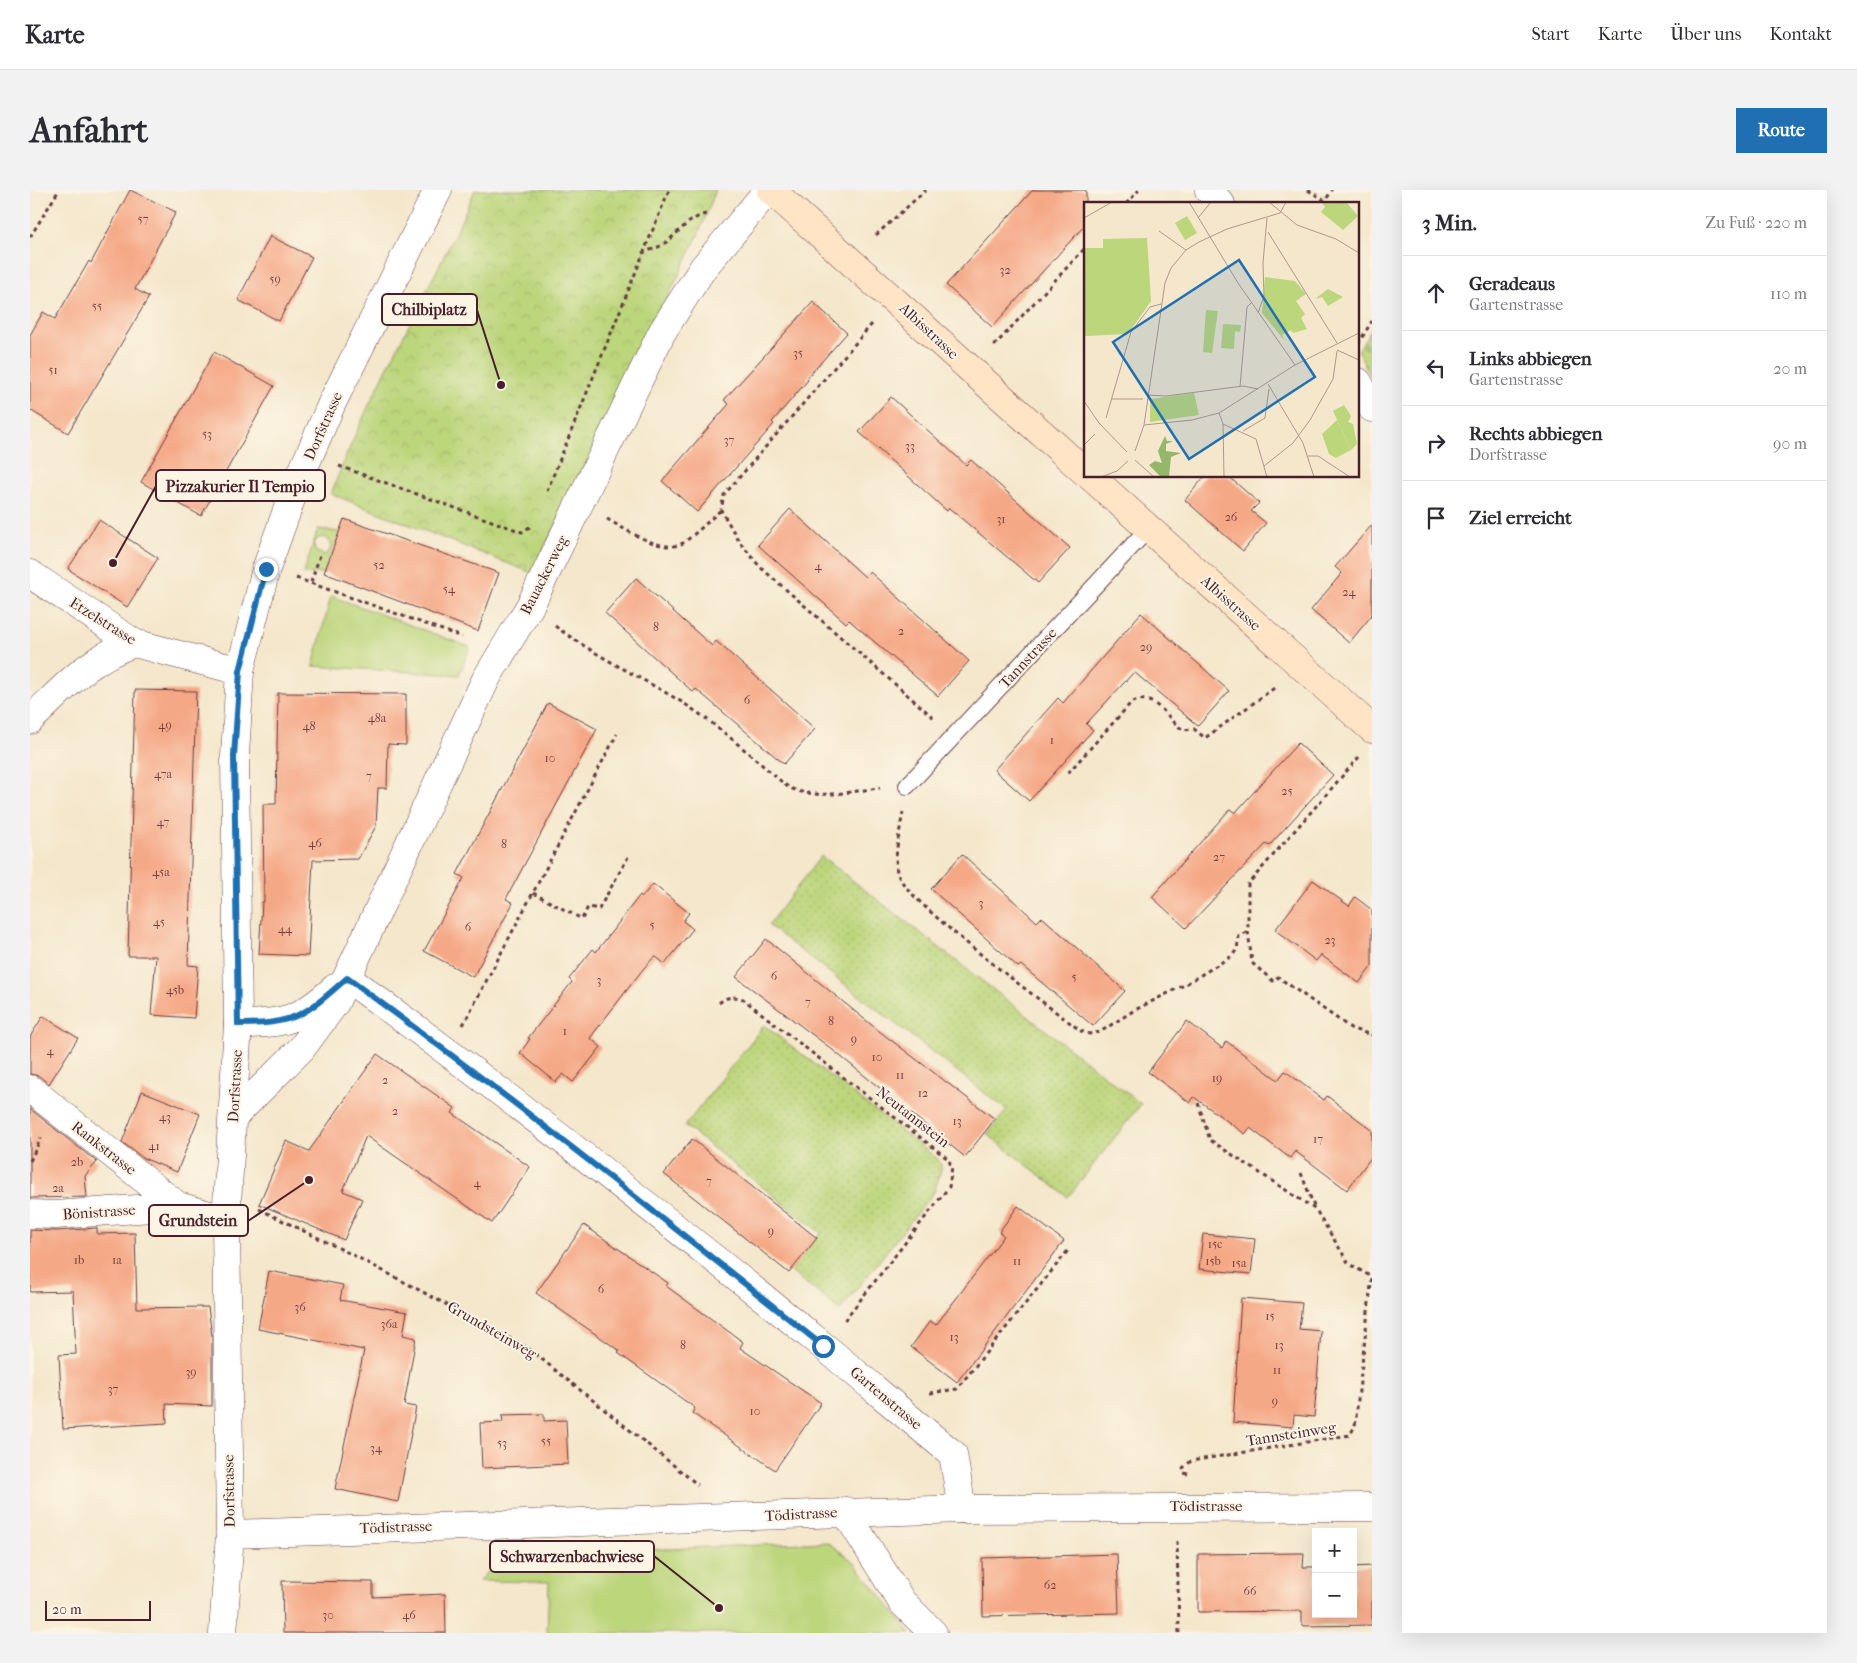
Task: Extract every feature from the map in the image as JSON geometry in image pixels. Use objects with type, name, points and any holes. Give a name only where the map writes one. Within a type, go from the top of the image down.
[{"type":"main road","name":"Albisstrasse","points":[[770,190],[894,298],[1084,471]]},
{"type":"main road","name":"Albisstrasse","points":[[1092,478],[1368,740]]},
{"type":"street","name":"Dorfstrasse","points":[[223,1633],[230,1534],[226,1220],[238,1024],[234,756],[240,671],[266,569],[295,488],[332,403],[438,190]]},
{"type":"street","name":"Bauackerweg","points":[[347,978],[486,679],[530,606],[662,332],[703,268],[770,190]]},
{"type":"street","points":[[1209,190],[1219,202]]},
{"type":"street","points":[[1360,386],[1372,408]]},
{"type":"street","name":"Etzelstrasse","points":[[30,574],[134,643],[240,671]]},
{"type":"street","points":[[30,720],[83,670],[110,652],[134,643]]},
{"type":"street","points":[[238,1024],[272,1024],[301,1015],[347,978]]},
{"type":"street","points":[[233,1117],[302,1048],[335,1003],[347,978]]},
{"type":"street","name":"Gartenstrasse","points":[[347,978],[437,1042],[592,1161],[823,1346],[953,1454],[958,1474],[962,1509]]},
{"type":"street","name":"Rankstrasse","points":[[30,1089],[178,1206]]},
{"type":"street","name":"Bönistrasse","points":[[30,1214],[56,1215],[178,1206],[226,1220]]},
{"type":"street","name":"Tödistrasse","points":[[230,1534],[962,1509],[1372,1507]]},
{"type":"street","points":[[845,1512],[902,1602],[933,1633]]},
{"type":"lane","name":"Tannstrasse","points":[[907,786],[956,736],[1148,529]]},
{"type":"path","points":[[30,237],[59,190]]},
{"type":"path","points":[[544,497],[641,254],[669,190]]},
{"type":"path","points":[[876,235],[926,190]]},
{"type":"path","points":[[1128,202],[1139,190]]},
{"type":"path","points":[[1308,190],[1325,201],[1332,190]]},
{"type":"path","points":[[641,254],[663,244],[696,216]]},
{"type":"path","points":[[971,370],[1084,249]]},
{"type":"path","points":[[878,316],[724,495],[722,510],[739,541],[760,567],[956,736]]},
{"type":"path","points":[[1360,341],[1372,321]]},
{"type":"path","points":[[333,464],[522,532],[534,524]]},
{"type":"path","points":[[580,505],[656,544],[670,548],[682,544],[722,510]]},
{"type":"path","points":[[310,582],[320,555]]},
{"type":"path","points":[[293,577],[462,638]]},
{"type":"path","points":[[553,624],[584,648],[682,702],[725,734],[788,788],[800,793],[812,794],[907,786],[896,856],[898,874],[908,891],[984,958],[1081,1031],[1090,1034],[1100,1032],[1133,1011],[1186,984],[1232,956],[1237,949],[1238,936],[1248,931]]},
{"type":"path","points":[[1068,772],[1130,704],[1137,699],[1150,700],[1179,727],[1184,730],[1194,729],[1205,738],[1277,686],[1282,679]]},
{"type":"path","points":[[462,1027],[617,734]]},
{"type":"path","points":[[1368,740],[1248,884],[1248,931],[1252,963],[1273,982],[1278,977],[1352,1030],[1372,1035]]},
{"type":"path","points":[[533,893],[582,919],[588,907],[599,910],[628,857]]},
{"type":"path","name":"Neutannstein","points":[[719,1003],[725,998],[735,996],[743,999],[948,1159],[952,1167],[949,1187],[838,1329]]},
{"type":"path","points":[[1198,1103],[1210,1140],[1316,1210]]},
{"type":"path","points":[[1301,1173],[1316,1210],[1349,1264],[1372,1277]]},
{"type":"path","name":"Grundsteinweg","points":[[254,1206],[357,1257],[528,1348],[699,1485]]},
{"type":"path","points":[[927,1393],[957,1390],[1070,1248]]},
{"type":"path","name":"Tannsteinweg","points":[[1195,1477],[1184,1473],[1183,1468],[1191,1461],[1350,1435],[1355,1426],[1372,1277]]},
{"type":"path","points":[[1177,1537],[1179,1633]]},
{"type":"green space","points":[[475,190],[716,190],[696,240],[532,573],[331,494],[382,379]]},
{"type":"green space","points":[[1372,328],[1372,380],[1360,355],[1360,348]]},
{"type":"green space","points":[[318,529],[340,532],[324,573],[303,574]],"holes":[[[323,537],[328,539],[331,547],[329,552],[323,555],[315,551],[314,544],[317,539]]]},
{"type":"green space","points":[[331,596],[470,647],[459,675],[313,666]]},
{"type":"green space","points":[[821,856],[1141,1104],[1068,1197],[987,1134],[1007,1110],[768,925]]},
{"type":"green space","points":[[764,1025],[938,1159],[942,1167],[934,1192],[840,1310],[790,1271],[821,1233],[685,1126]]},
{"type":"green space","points":[[827,1542],[852,1560],[911,1633],[547,1633],[549,1582],[479,1581],[502,1556]]},
{"type":"building","points":[[130,190],[176,212],[135,289],[149,297],[68,433],[30,410],[30,335],[43,312],[55,319],[89,261],[91,263]]},
{"type":"building","points":[[1033,190],[1086,190],[1084,226],[992,327],[946,285]]},
{"type":"building","points":[[270,236],[312,257],[279,321],[238,300]]},
{"type":"building","points":[[813,302],[847,333],[807,378],[808,380],[772,422],[774,424],[697,512],[662,481],[729,404],[724,400]]},
{"type":"building","points":[[214,352],[274,386],[201,516],[141,482]]},
{"type":"building","points":[[891,397],[966,465],[971,460],[1070,548],[1038,583],[949,508],[947,511],[859,432]]},
{"type":"building","points":[[1203,478],[1230,478],[1259,503],[1251,511],[1266,523],[1243,551],[1185,500]]},
{"type":"building","points":[[790,509],[865,577],[870,572],[969,661],[938,696],[849,620],[846,623],[758,545]]},
{"type":"building","points":[[344,519],[499,573],[478,631],[324,573]]},
{"type":"building","points":[[99,520],[158,558],[127,607],[68,569]]},
{"type":"building","points":[[1372,525],[1372,615],[1349,643],[1311,610],[1342,573],[1335,567]]},
{"type":"building","points":[[636,578],[712,646],[716,641],[815,729],[784,764],[696,689],[693,692],[605,613]]},
{"type":"building","points":[[1141,613],[1229,691],[1198,726],[1134,672],[1086,724],[1093,730],[1029,801],[994,770],[1058,698],[1063,703]]},
{"type":"building","points":[[135,690],[196,691],[188,965],[198,966],[194,1018],[151,1015],[156,956],[128,956]]},
{"type":"building","points":[[278,693],[406,694],[406,745],[388,744],[387,788],[378,788],[376,826],[358,859],[313,860],[308,956],[259,954],[262,902],[264,902],[263,804],[276,804]]},
{"type":"building","points":[[548,703],[597,729],[506,899],[513,903],[473,977],[424,951],[464,878],[457,874]]},
{"type":"building","points":[[1298,743],[1333,775],[1269,846],[1266,844],[1186,928],[1152,897],[1230,809],[1235,813]]},
{"type":"building","points":[[962,854],[1037,922],[1042,917],[1125,991],[1093,1026],[1021,965],[1018,967],[931,889]]},
{"type":"building","points":[[1313,880],[1349,906],[1355,897],[1372,910],[1372,966],[1359,983],[1321,955],[1316,961],[1275,930]]},
{"type":"building","points":[[653,884],[689,913],[683,921],[693,929],[665,964],[655,956],[643,969],[590,1038],[601,1047],[573,1082],[563,1074],[556,1082],[520,1053],[530,1039],[528,1038],[572,982],[569,979],[593,949],[596,952],[640,895],[642,897]]},
{"type":"building","points":[[766,939],[879,1031],[995,1119],[965,1157],[829,1047],[736,977]]},
{"type":"building","points":[[43,1016],[78,1038],[49,1084],[39,1076],[30,1074],[30,1037]]},
{"type":"building","points":[[1187,1021],[1222,1048],[1226,1041],[1278,1080],[1285,1071],[1324,1100],[1327,1096],[1372,1130],[1372,1156],[1347,1190],[1295,1151],[1290,1158],[1250,1128],[1245,1134],[1194,1097],[1190,1103],[1148,1072]]},
{"type":"building","points":[[377,1054],[455,1108],[452,1113],[530,1167],[492,1223],[366,1136],[343,1191],[362,1199],[344,1240],[259,1204],[286,1141],[309,1151]]},
{"type":"building","points":[[142,1091],[200,1114],[177,1172],[143,1158],[122,1142]]},
{"type":"building","points":[[30,1109],[97,1162],[85,1176],[87,1197],[30,1198]]},
{"type":"building","points":[[692,1139],[817,1238],[789,1273],[664,1174]]},
{"type":"building","points":[[1018,1206],[1064,1241],[957,1382],[911,1347],[930,1321],[936,1325],[1004,1236],[999,1232]]},
{"type":"building","points":[[584,1225],[668,1283],[666,1286],[743,1342],[740,1348],[821,1403],[775,1470],[692,1413],[695,1408],[618,1353],[620,1351],[536,1293]]},
{"type":"building","points":[[97,1228],[97,1234],[135,1233],[137,1308],[208,1307],[212,1336],[212,1406],[166,1404],[167,1423],[63,1429],[59,1355],[76,1354],[73,1291],[30,1292],[30,1230],[57,1231]]},
{"type":"building","points":[[1203,1234],[1255,1239],[1251,1274],[1199,1269]]},
{"type":"building","points":[[269,1271],[343,1285],[340,1300],[407,1312],[403,1335],[416,1338],[404,1405],[416,1407],[398,1502],[335,1489],[364,1350],[258,1329]]},
{"type":"building","points":[[1241,1298],[1302,1303],[1299,1329],[1321,1331],[1314,1417],[1294,1415],[1293,1427],[1233,1422]]},
{"type":"building","points":[[544,1414],[544,1421],[566,1420],[568,1464],[482,1468],[480,1423],[503,1422],[502,1415]]},
{"type":"building","points":[[1304,1553],[1303,1567],[1312,1567],[1312,1618],[1357,1618],[1357,1567],[1372,1566],[1372,1625],[1302,1626],[1302,1611],[1198,1612],[1198,1554]]},
{"type":"building","points":[[1117,1554],[1119,1613],[983,1616],[982,1558]]},
{"type":"building","points":[[282,1581],[373,1582],[373,1597],[445,1594],[446,1633],[283,1633]]},
{"type":"place","name":"Chilbiplatz","points":[[501,385]]},
{"type":"place","name":"Pizzakurier Il Tempio","points":[[113,563]]},
{"type":"place","name":"Grundstein","points":[[309,1180]]},
{"type":"place","name":"Schwarzenbachwiese","points":[[719,1608]]},
{"type":"route","points":[[266,569],[240,671],[234,756],[238,1024],[272,1024],[301,1015],[319,1003],[347,978],[437,1042],[592,1161],[823,1346]]}]
